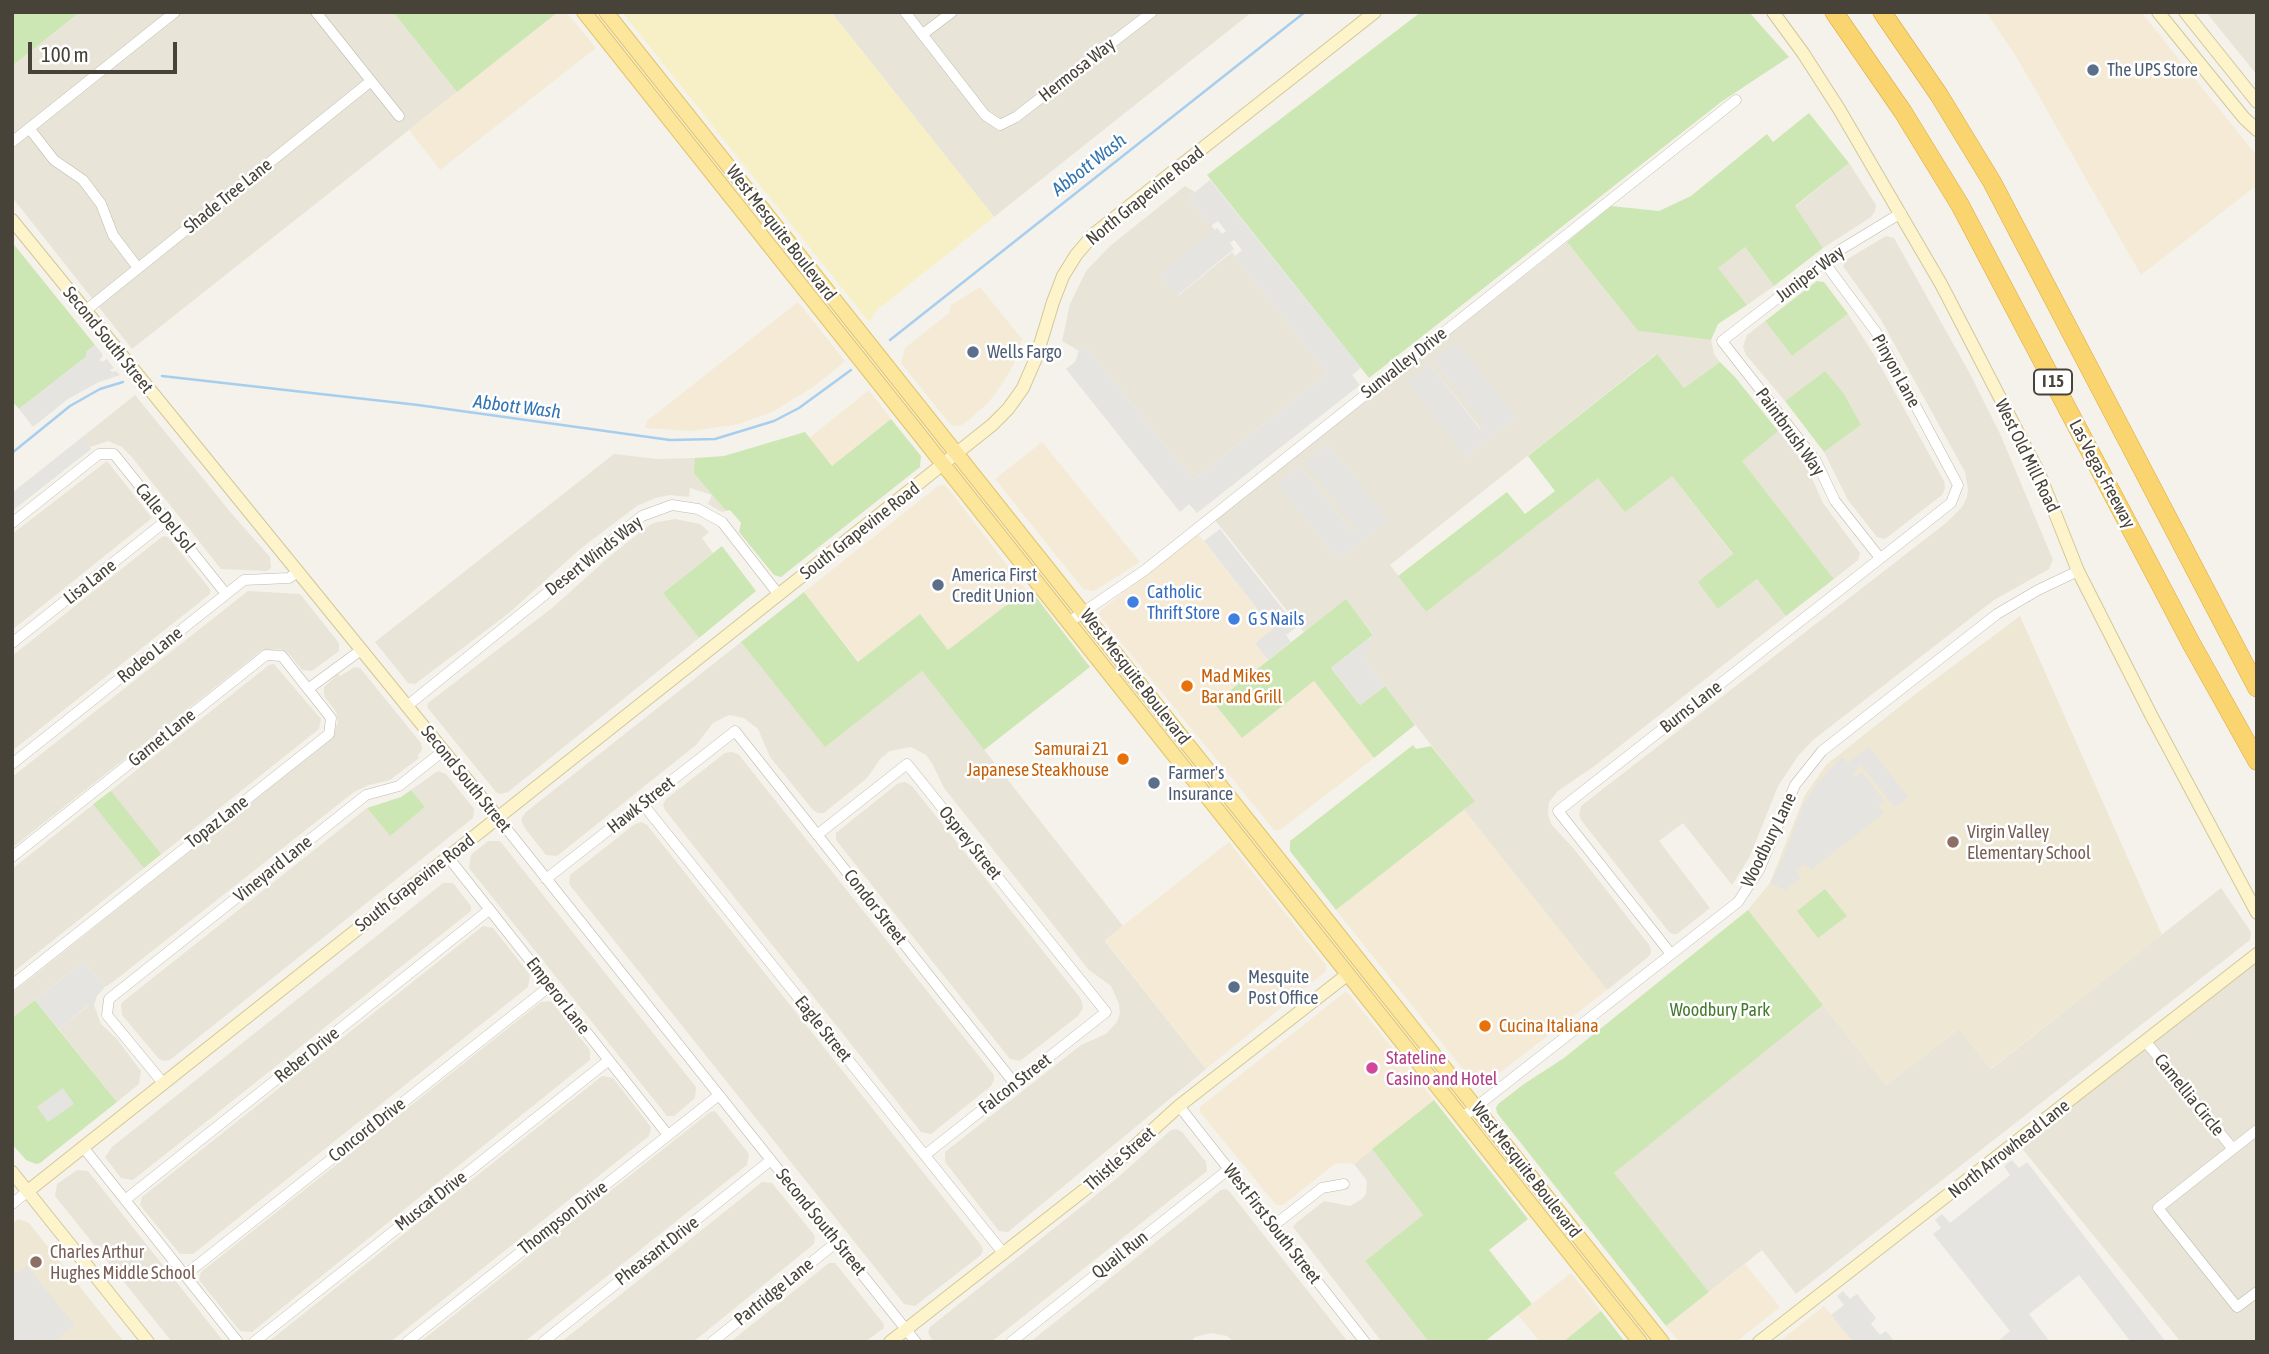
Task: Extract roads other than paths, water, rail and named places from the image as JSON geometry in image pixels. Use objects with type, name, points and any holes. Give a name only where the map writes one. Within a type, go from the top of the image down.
[{"type":"highway","name":"Las Vegas Freeway","points":[[1834,12],[1903,112],[1959,205],[2257,761]]},
{"type":"highway","name":"Las Vegas Freeway","points":[[1882,12],[1992,182],[2257,688]]},
{"type":"main road","name":"West Mesquite Boulevard","points":[[584,12],[755,227],[1083,611],[1662,1342]]},
{"type":"main road","name":"West Mesquite Boulevard","points":[[606,12],[768,217],[951,459],[1069,622],[1640,1342]]},
{"type":"main road","points":[[755,227],[768,217]]},
{"type":"main road","points":[[1131,698],[1144,688]]},
{"type":"main road","points":[[1348,974],[1362,963]]},
{"type":"street","points":[[12,142],[175,12]]},
{"type":"street","points":[[316,12],[399,116]]},
{"type":"street","points":[[905,12],[923,34],[951,12]]},
{"type":"street","name":"Hermosa Way","points":[[923,34],[985,115],[1000,125],[1016,117],[1152,12]]},
{"type":"street","name":"North Grapevine Road","points":[[951,459],[1008,409],[1023,388],[1036,358],[1063,276],[1094,234],[1375,12]]},
{"type":"street","name":"West Old Mill Road","points":[[1773,12],[1839,109],[1941,284],[2039,473],[2078,571],[2168,748],[2257,913]]},
{"type":"street","points":[[2158,12],[2244,118],[2257,130]]},
{"type":"street","points":[[2185,12],[2257,102]]},
{"type":"street","name":"Shade Tree Lane","points":[[85,311],[371,81]]},
{"type":"street","name":"Sunvalley Drive","points":[[1069,622],[1145,570],[1736,100]]},
{"type":"street","points":[[29,128],[54,160],[83,180],[101,204],[113,235],[138,268]]},
{"type":"street","name":"Juniper Way","points":[[1722,341],[1824,262],[1901,213]]},
{"type":"street","name":"Second South Street","points":[[12,220],[498,818],[916,1342]]},
{"type":"street","name":"Pinyon Lane","points":[[1824,262],[1876,332],[1958,485]]},
{"type":"street","name":"Paintbrush Way","points":[[1722,341],[1816,461],[1835,501],[1880,558]]},
{"type":"street","name":"Calle Del Sol","points":[[12,523],[99,454],[114,454],[226,594]]},
{"type":"street","name":"South Grapevine Road","points":[[12,1204],[951,459]]},
{"type":"street","name":"Burns Lane","points":[[1671,954],[1559,811],[1951,503],[1958,485]]},
{"type":"street","name":"Desert Winds Way","points":[[407,706],[642,516],[672,505],[698,509],[722,522],[779,595]]},
{"type":"street","name":"Lisa Lane","points":[[12,643],[167,520]]},
{"type":"street","name":"Woodbury Lane","points":[[1463,1117],[1738,902],[1759,870],[1795,785],[1822,751],[1997,614],[2078,571]]},
{"type":"street","name":"Rodeo Lane","points":[[12,765],[244,580],[289,578],[297,572]]},
{"type":"street","points":[[308,689],[361,649]]},
{"type":"street","name":"Garnet Lane","points":[[12,857],[266,655],[282,656],[308,689]]},
{"type":"street","name":"Topaz Lane","points":[[12,985],[329,734],[331,718],[308,689]]},
{"type":"street","name":"Hawk Street","points":[[547,879],[735,731]]},
{"type":"street","name":"Condor Street","points":[[735,731],[1015,1084]]},
{"type":"street","name":"Vineyard Lane","points":[[163,1083],[107,1015],[108,999],[366,795],[399,786],[443,751]]},
{"type":"street","name":"Osprey Street","points":[[817,835],[907,764],[1106,1012]]},
{"type":"street","name":"Eagle Street","points":[[642,803],[1004,1254]]},
{"type":"street","name":"Emperor Lane","points":[[448,857],[668,1135]]},
{"type":"street","name":"Reber Drive","points":[[125,1200],[489,910]]},
{"type":"street","name":"North Arrowhead Lane","points":[[1759,1342],[2257,954]]},
{"type":"street","name":"Thistle Street","points":[[890,1342],[1102,1176],[1179,1107],[1348,974]]},
{"type":"street","name":"Concord Drive","points":[[185,1275],[550,985]]},
{"type":"street","name":"Falcon Street","points":[[925,1155],[1106,1012]]},
{"type":"street","name":"Camellia Circle","points":[[2146,1042],[2233,1149]]},
{"type":"street","name":"Muscat Drive","points":[[254,1342],[609,1060]]},
{"type":"street","name":"Thompson Drive","points":[[407,1342],[719,1095]]},
{"type":"street","name":"West First South Street","points":[[1179,1107],[1365,1342]]},
{"type":"street","points":[[2257,1130],[2158,1208],[2237,1307],[2257,1292]]},
{"type":"street","points":[[83,1147],[238,1342]]},
{"type":"street","name":"Pheasant Drive","points":[[543,1342],[771,1160]]},
{"type":"street","name":"Quail Run","points":[[1011,1342],[1228,1169]]},
{"type":"street","points":[[12,1172],[148,1342]]},
{"type":"street","points":[[1273,1226],[1322,1188],[1344,1184]]},
{"type":"street","name":"Partridge Lane","points":[[712,1342],[836,1242]]},
{"type":"waterway","name":"Abbott Wash","points":[[890,340],[1305,12]]},
{"type":"waterway","name":"Abbott Wash","points":[[162,376],[418,405],[670,440],[715,439],[774,421],[799,408],[851,370]]},
{"type":"waterway","name":"Abbott Wash","points":[[12,453],[70,406],[100,389],[123,382]]},
{"type":"place","name":"The UPS Store","points":[[2093,70]]},
{"type":"place","name":"Wells Fargo","points":[[973,352]]},
{"type":"place","name":"America First Credit Union","points":[[938,585]]},
{"type":"place","name":"Catholic Thrift Store","points":[[1133,602]]},
{"type":"place","name":"G S Nails","points":[[1234,619]]},
{"type":"place","name":"Mad Mikes Bar and Grill","points":[[1187,686]]},
{"type":"place","name":"Samurai 21 Japanese Steakhouse","points":[[1123,759]]},
{"type":"place","name":"Farmer's Insurance","points":[[1154,783]]},
{"type":"place","name":"Virgin Valley Elementary School","points":[[1953,842]]},
{"type":"place","name":"Mesquite Post Office","points":[[1234,987]]},
{"type":"place","name":"Cucina Italiana","points":[[1485,1026]]},
{"type":"place","name":"Stateline Casino and Hotel","points":[[1372,1068]]},
{"type":"place","name":"Charles Arthur Hughes Middle School","points":[[36,1262]]},
{"type":"park label","name":"Woodbury Park","points":[[1720,1010]]}]
